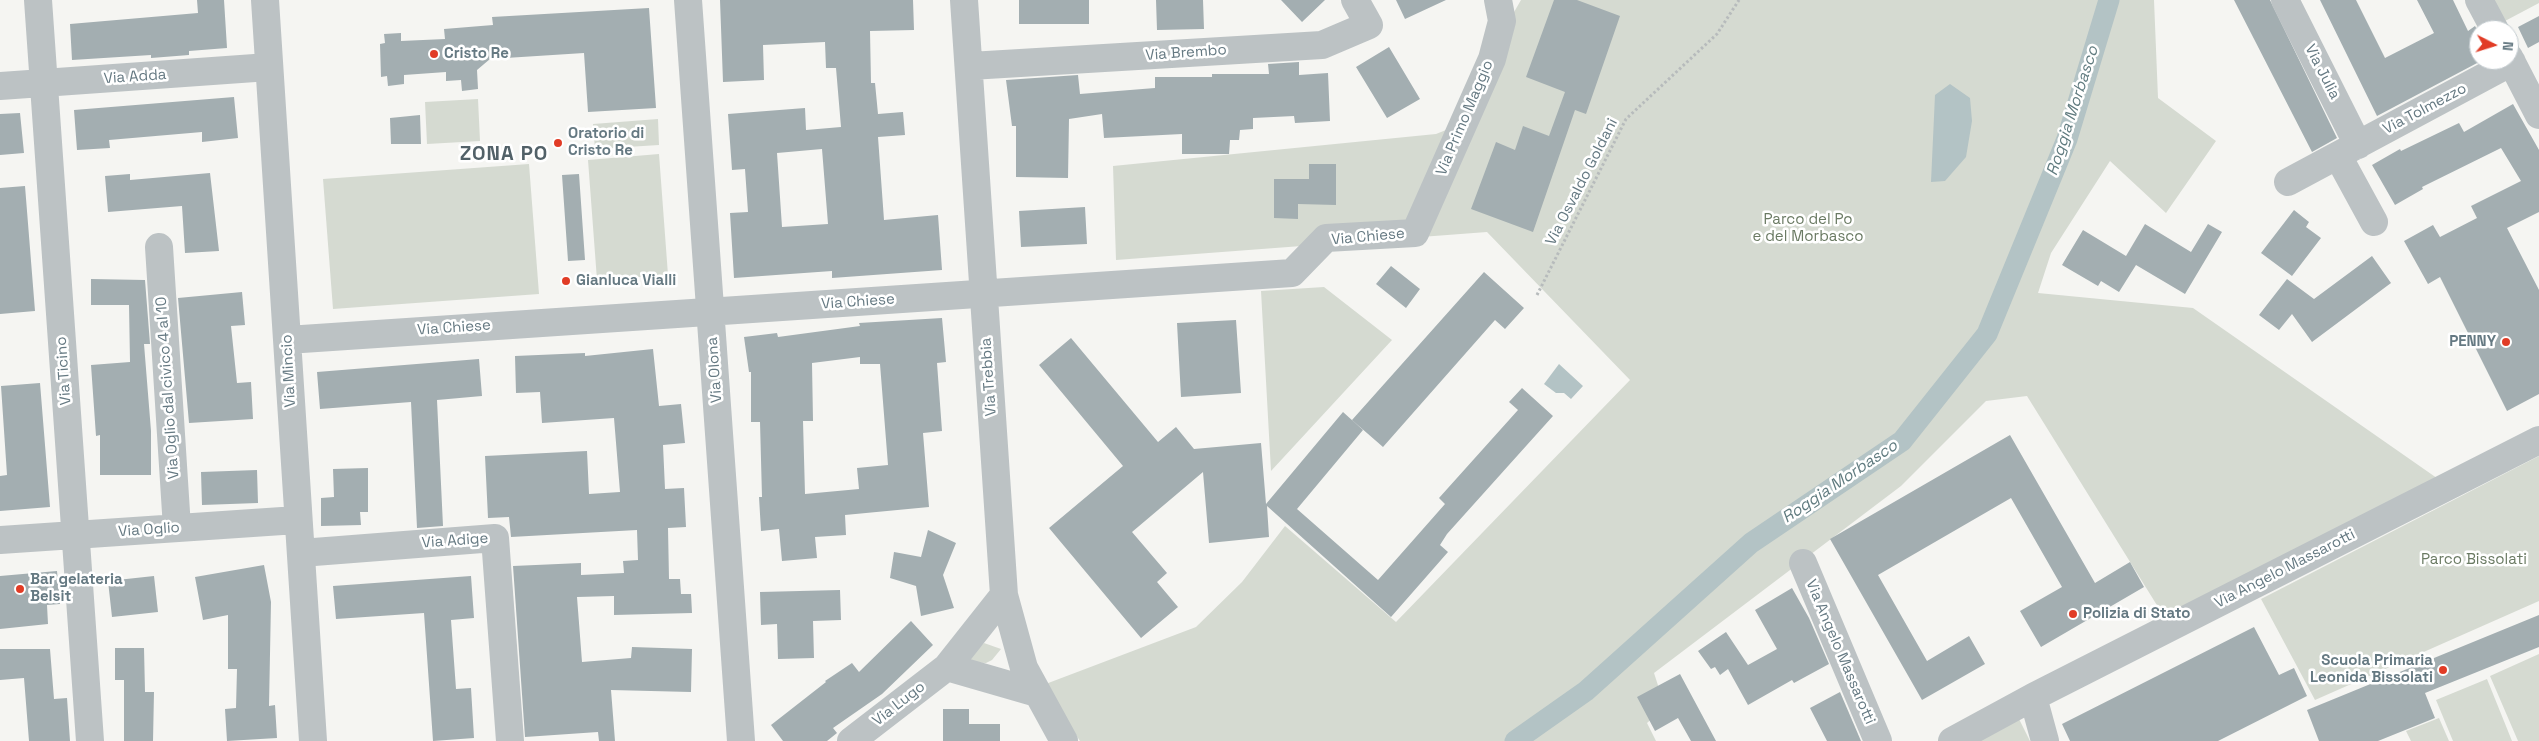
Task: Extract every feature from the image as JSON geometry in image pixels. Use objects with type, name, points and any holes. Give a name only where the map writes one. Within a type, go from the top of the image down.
[{"type":"street","name":"Via Ticino","points":[[38,0],[90,741]]},
{"type":"street","name":"Via Olona","points":[[688,0],[742,741]]},
{"type":"street","name":"Via Trebbia","points":[[964,0],[970,66],[1004,595],[1024,668],[1064,741]]},
{"type":"street","name":"Via Brembo","points":[[970,66],[1322,45],[1369,25],[1355,0]]},
{"type":"street","name":"Via Primo Maggio","points":[[1415,233],[1492,59],[1502,21],[1498,0]]},
{"type":"street","name":"Via Julia","points":[[2285,0],[2348,150]]},
{"type":"street","points":[[2479,0],[2490,20]]},
{"type":"street","name":"Via Mincio","points":[[272,1],[269,67],[297,520],[301,553],[313,741]]},
{"type":"street","name":"Via Adda","points":[[0,86],[269,67]]},
{"type":"street","name":"Via Tolmezzo","points":[[2288,182],[2493,70]]},
{"type":"street","points":[[2516,70],[2539,115]]},
{"type":"street","points":[[2348,150],[2374,222]]},
{"type":"street","name":"Via Chiese","points":[[287,340],[1292,273],[1326,238],[1415,233]]},
{"type":"street","name":"Via Oglio dal civico 4 al 10","points":[[159,247],[177,528]]},
{"type":"street","name":"Via Angelo Massarotti","points":[[1952,741],[2033,697],[2539,440]]},
{"type":"street","name":"Via Oglio","points":[[0,540],[297,520]]},
{"type":"street","name":"Via Adige","points":[[301,553],[495,538],[510,741]]},
{"type":"street","name":"Via Angelo Massarotti","points":[[1802,563],[1878,741]]},
{"type":"street","name":"Via Lugo","points":[[851,741],[947,667],[1004,595]]},
{"type":"street","points":[[947,667],[1037,693]]},
{"type":"street","points":[[2033,697],[2045,741]]},
{"type":"path","name":"Via Osvaldo Goldani","points":[[1537,295],[1626,119],[1717,34],[1739,0]]},
{"type":"green space","name":"Parco del Po e del Morbasco","points":[[1521,0],[2154,0],[2158,98],[2216,141],[2166,213],[2110,161],[2051,253],[2038,293],[2193,308],[2444,483],[2168,623],[2027,396],[1986,401],[1901,486],[1654,673],[1665,707],[1647,723],[1656,741],[1080,741],[1043,685],[1196,627],[1242,582],[1285,526],[1396,622],[1630,380],[1487,232],[1116,260],[1113,166],[1436,134],[1446,130]]},
{"type":"green space","points":[[2494,0],[2539,0],[2539,3],[2504,20]]},
{"type":"green space","points":[[478,99],[480,141],[427,144],[425,102]]},
{"type":"green space","points":[[658,119],[659,145],[595,149],[593,124]]},
{"type":"green space","points":[[659,154],[668,275],[597,280],[588,160]]},
{"type":"green space","points":[[529,164],[539,294],[333,309],[323,179]]},
{"type":"green space","points":[[1324,287],[1392,340],[1271,471],[1261,291]]},
{"type":"green space","name":"Parco Bissolati","points":[[2539,456],[2539,601],[2315,700],[2261,599]]},
{"type":"green space","points":[[984,643],[1001,649],[992,660],[986,663],[964,662]]},
{"type":"green space","points":[[2539,654],[2539,741],[2518,741],[2490,676]]},
{"type":"green space","points":[[2487,679],[2512,741],[2453,741],[2436,700]]},
{"type":"green space","points":[[2439,718],[2449,741],[2411,741],[2406,731]]},
{"type":"green space","points":[[2019,719],[2030,741],[1970,741]]},
{"type":"shaded area","points":[[1950,84],[1970,98],[1972,121],[1966,157],[1945,181],[1931,182],[1935,95]]},
{"type":"shaded area","points":[[1559,364],[1583,386],[1571,399],[1564,393],[1556,393],[1544,384]]},
{"type":"building","points":[[197,0],[224,0],[227,48],[189,51],[189,55],[151,58],[151,55],[72,60],[70,24],[198,13]]},
{"type":"building","points":[[720,0],[913,0],[914,30],[870,31],[871,83],[875,83],[878,114],[903,112],[905,135],[878,137],[884,220],[938,215],[942,270],[832,278],[832,271],[734,278],[730,213],[748,212],[745,169],[732,170],[728,114],[805,108],[806,130],[841,127],[836,68],[826,68],[825,42],[763,45],[764,80],[723,82]],"holes":[[[822,149],[828,224],[782,227],[777,153]]]},
{"type":"building","points":[[1019,0],[1089,0],[1089,24],[1019,24]]},
{"type":"building","points":[[1156,0],[1203,0],[1204,29],[1157,30]]},
{"type":"building","points":[[1281,0],[1325,0],[1302,22]]},
{"type":"building","points":[[1396,0],[1446,0],[1405,19]]},
{"type":"building","points":[[1554,0],[1577,0],[1620,16],[1586,114],[1575,110],[1533,232],[1471,209],[1496,142],[1515,150],[1523,126],[1549,136],[1565,92],[1526,77]]},
{"type":"building","points":[[2234,0],[2270,0],[2337,138],[2312,152]]},
{"type":"building","points":[[2320,0],[2356,0],[2385,58],[2434,33],[2417,0],[2453,0],[2469,30],[2469,67],[2377,116]]},
{"type":"building","points":[[649,8],[656,108],[588,112],[584,53],[490,59],[477,70],[478,89],[462,91],[461,80],[446,81],[446,72],[404,75],[404,84],[388,86],[387,76],[381,77],[380,44],[385,43],[384,34],[401,33],[401,41],[445,39],[444,29],[493,25],[492,17]]},
{"type":"building","points":[[2539,16],[2539,42],[2528,48],[2519,26]]},
{"type":"building","points":[[1389,47],[1420,99],[1387,118],[1356,67]]},
{"type":"building","points":[[1299,62],[1299,75],[1328,73],[1330,121],[1295,123],[1294,116],[1253,118],[1253,129],[1240,130],[1239,140],[1230,140],[1229,154],[1182,154],[1182,134],[1104,138],[1102,114],[1069,119],[1068,178],[1016,177],[1016,126],[1012,126],[1006,80],[1078,75],[1080,94],[1155,88],[1155,77],[1269,74],[1268,64]]},
{"type":"building","points":[[234,97],[238,138],[202,142],[202,132],[109,140],[110,148],[77,150],[74,110]]},
{"type":"building","points":[[2513,104],[2539,150],[2539,212],[2507,228],[2539,290],[2539,394],[2507,411],[2440,277],[2428,284],[2404,241],[2433,225],[2440,237],[2477,218],[2471,206],[2521,181],[2501,148],[2422,187],[2423,189],[2395,205],[2372,165],[2400,149],[2401,151],[2459,123],[2464,132]]},
{"type":"building","points":[[20,113],[24,153],[0,155],[0,114]]},
{"type":"building","points":[[420,115],[421,144],[391,144],[390,118]]},
{"type":"building","points":[[1309,164],[1336,164],[1336,205],[1298,204],[1298,219],[1274,218],[1274,179],[1309,179]]},
{"type":"building","points":[[210,173],[219,251],[185,253],[182,206],[108,212],[105,176],[130,174],[130,180]]},
{"type":"building","points":[[579,174],[585,260],[568,261],[562,175]]},
{"type":"building","points":[[25,186],[35,311],[0,314],[0,188]]},
{"type":"building","points":[[1085,207],[1087,244],[1021,247],[1019,211]]},
{"type":"building","points":[[2294,210],[2309,222],[2306,227],[2321,238],[2292,276],[2261,253]]},
{"type":"building","points":[[2145,224],[2191,252],[2208,224],[2222,232],[2185,294],[2136,265],[2119,292],[2101,281],[2098,286],[2062,265],[2083,230],[2126,256]]},
{"type":"building","points":[[2372,256],[2391,283],[2312,342],[2292,314],[2279,330],[2259,315],[2287,279],[2314,299]]},
{"type":"building","points":[[1391,266],[1420,289],[1406,308],[1376,284]]},
{"type":"building","points":[[1484,272],[1524,308],[1505,329],[1495,320],[1383,447],[1352,420]]},
{"type":"building","points":[[91,279],[145,280],[150,344],[144,344],[151,431],[151,475],[100,475],[100,435],[96,436],[91,365],[130,362],[129,305],[91,305]]},
{"type":"building","points":[[242,292],[245,325],[231,326],[237,383],[251,382],[253,419],[189,423],[178,298]]},
{"type":"building","points":[[942,318],[946,362],[937,363],[942,431],[923,433],[929,507],[845,515],[846,535],[815,537],[817,558],[782,561],[779,529],[761,531],[759,497],[762,497],[760,422],[751,422],[751,372],[749,372],[744,337],[777,333],[778,337],[860,326],[859,323]],"holes":[[[860,357],[860,364],[880,364],[888,465],[857,468],[859,489],[805,494],[803,421],[813,421],[812,363]]]},
{"type":"building","points":[[1236,320],[1241,393],[1181,397],[1177,323]]},
{"type":"building","points":[[1071,338],[1158,442],[1176,427],[1194,449],[1261,443],[1266,504],[1343,412],[1363,430],[1297,509],[1378,580],[1445,504],[1439,498],[1518,410],[1509,402],[1522,388],[1553,416],[1447,534],[1440,545],[1448,552],[1391,617],[1267,506],[1269,537],[1209,543],[1203,472],[1132,532],[1167,573],[1157,582],[1178,607],[1141,638],[1049,528],[1123,466],[1039,365]]},
{"type":"building","points":[[653,349],[659,406],[681,404],[685,443],[663,445],[665,489],[684,488],[686,527],[668,528],[669,579],[680,579],[681,594],[691,594],[692,613],[614,615],[614,596],[577,597],[582,662],[631,658],[632,647],[692,649],[691,692],[611,690],[615,741],[599,741],[598,732],[525,737],[513,566],[581,563],[581,575],[624,573],[623,561],[638,560],[637,530],[511,537],[509,517],[488,518],[485,456],[587,451],[589,494],[620,492],[614,418],[542,423],[540,392],[516,393],[515,356],[585,353],[585,356]]},
{"type":"building","points":[[479,359],[482,396],[437,400],[443,526],[417,528],[411,402],[320,409],[317,372]]},
{"type":"building","points":[[40,383],[50,507],[0,511],[0,476],[7,475],[1,386]]},
{"type":"building","points":[[2010,435],[2095,583],[2130,562],[2144,587],[2041,647],[2020,611],[2062,587],[2011,498],[1878,575],[1927,661],[1969,636],[1985,664],[1922,700],[1830,539]]},
{"type":"building","points":[[368,468],[368,512],[360,512],[361,525],[321,526],[321,498],[334,497],[333,469]]},
{"type":"building","points":[[257,470],[258,503],[202,505],[201,472]]},
{"type":"building","points":[[928,530],[956,543],[943,575],[954,608],[921,616],[916,586],[890,578],[894,552],[921,557]]},
{"type":"building","points":[[264,565],[271,602],[269,706],[275,705],[277,738],[227,741],[225,709],[236,708],[237,669],[228,669],[228,615],[203,620],[195,577]]},
{"type":"building","points":[[57,571],[60,604],[47,605],[48,624],[0,629],[0,576]]},
{"type":"building","points":[[154,576],[158,612],[112,617],[108,581]]},
{"type":"building","points":[[471,576],[474,618],[451,620],[456,689],[471,688],[474,738],[433,741],[424,613],[336,619],[333,586]]},
{"type":"building","points":[[1792,588],[1809,618],[1829,664],[1794,683],[1792,680],[1748,705],[1728,669],[1720,675],[1715,667],[1711,669],[1698,651],[1726,632],[1748,665],[1777,649],[1755,610]]},
{"type":"building","points":[[840,590],[841,620],[813,621],[814,658],[778,659],[777,624],[761,625],[760,592]]},
{"type":"building","name":"Scuola Primaria Leonida Bissolati","points":[[2539,615],[2539,647],[2425,693],[2435,718],[2378,741],[2319,741],[2307,710]]},
{"type":"building","points":[[911,621],[933,645],[882,694],[833,728],[837,733],[827,741],[783,741],[771,725],[825,681],[852,663],[859,672]]},
{"type":"building","points":[[2254,627],[2279,675],[2294,668],[2307,696],[2218,741],[2070,741],[2062,724]]},
{"type":"building","points":[[115,648],[144,648],[145,692],[154,692],[153,741],[124,741],[124,680],[115,680]]},
{"type":"building","points":[[0,649],[50,649],[54,699],[67,698],[70,741],[29,741],[24,678],[0,680]]},
{"type":"building","points":[[1680,674],[1716,741],[1691,741],[1678,718],[1655,731],[1637,697]]},
{"type":"building","points":[[1840,692],[1861,741],[1827,741],[1810,708]]},
{"type":"building","points":[[943,709],[969,709],[969,724],[1000,724],[1000,741],[943,741]]},
{"type":"waterway","name":"Roggia Morbasco","points":[[1515,741],[1586,691],[1751,543],[1902,441],[1987,334],[2067,139],[2109,0]]},
{"type":"place","name":"Cristo Re","points":[[434,54]]},
{"type":"place","name":"Oratorio di Cristo Re","points":[[558,143]]},
{"type":"place","name":"Gianluca Vialli","points":[[566,281]]},
{"type":"place","name":"PENNY","points":[[2506,342]]},
{"type":"place","name":"Bar gelateria Belsit","points":[[20,589]]},
{"type":"place","name":"Polizia di Stato","points":[[2073,614]]},
{"type":"place","name":"Scuola Primaria Leonida Bissolati","points":[[2443,670]]},
{"type":"district","name":"ZONA PO","points":[[504,155]]}]
